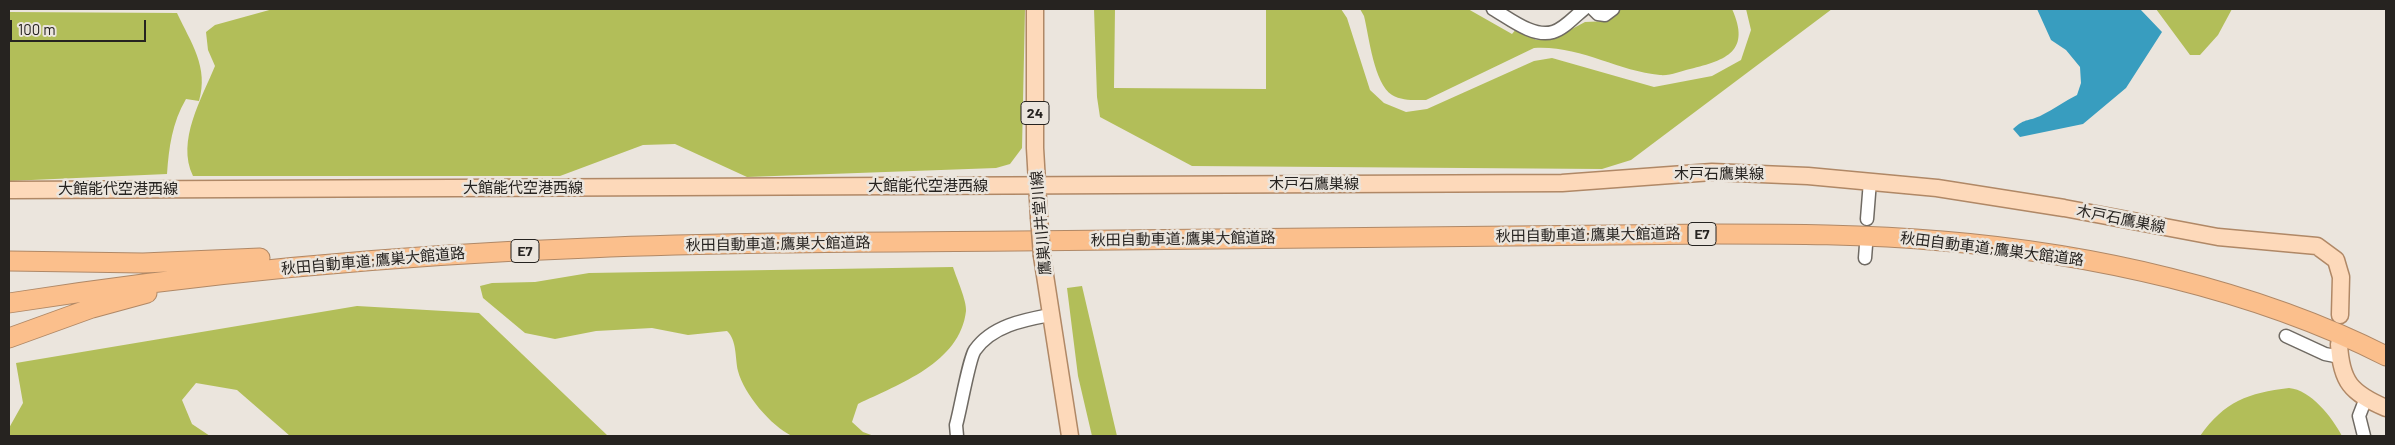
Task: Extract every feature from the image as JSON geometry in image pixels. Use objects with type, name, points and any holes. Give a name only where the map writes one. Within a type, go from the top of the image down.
[{"type":"highway","name":"秋田自動車道;鷹巣大館道路","points":[[9,292],[148,273],[336,258],[688,245],[1712,234],[1851,235],[2034,251],[2116,266],[2251,301],[2342,335]]},
{"type":"highway","name":"秋田自動車道;鷹巣大館道路","points":[[9,303],[336,258]]},
{"type":"highway","points":[[9,261],[175,263],[336,258]]},
{"type":"highway","points":[[9,338],[92,308],[156,291],[336,258]]},
{"type":"highway","name":"E7","points":[[2342,335],[2386,344]]},
{"type":"highway","name":"E7","points":[[2342,335],[2386,356]]},
{"type":"main road","name":"鷹巣川井堂川線","points":[[1035,9],[1037,186],[1042,256],[1070,436]]},
{"type":"main road","name":"木戸石鷹巣線","points":[[1037,186],[1562,183],[1712,172],[1808,176],[1870,181],[2003,198],[2218,237],[2317,246],[2328,252],[2336,260],[2341,277],[2345,378],[2352,389],[2386,408]]},
{"type":"main road","name":"大館能代空港西線","points":[[9,190],[1037,186]]},
{"type":"street","points":[[1493,9],[1532,31],[1542,33],[1554,32],[1584,9]]},
{"type":"street","points":[[1594,9],[1598,14],[1605,16],[1613,9]]},
{"type":"street","points":[[1867,219],[1870,181]]},
{"type":"street","points":[[956,436],[956,425],[974,351],[984,340],[1005,327],[1050,315]]},
{"type":"street","points":[[2286,336],[2325,354],[2342,335]]},
{"type":"street","points":[[2364,436],[2359,416],[2366,398]]},
{"type":"green space","points":[[273,9],[1025,9],[1022,148],[1010,164],[996,168],[747,177],[675,144],[643,145],[560,176],[193,176],[187,149],[189,134],[198,106],[215,66],[208,50],[206,32],[215,25]]},
{"type":"green space","points":[[1094,9],[1115,9],[1114,88],[1266,89],[1266,9],[1341,9],[1347,18],[1370,90],[1384,103],[1406,112],[1427,109],[1534,61],[1552,58],[1654,87],[1712,76],[1741,60],[1751,30],[1746,9],[1832,9],[1631,160],[1602,169],[1192,166],[1100,117],[1097,97]]},
{"type":"green space","points":[[1360,9],[1468,9],[1512,34],[1517,28],[1536,40],[1555,38],[1585,22],[1608,21],[1620,9],[1732,9],[1739,35],[1737,44],[1725,57],[1703,66],[1664,75],[1628,69],[1567,50],[1534,48],[1426,100],[1409,100],[1392,95],[1381,81],[1373,59],[1364,16]]},
{"type":"green space","points":[[2156,9],[2232,9],[2218,35],[2200,55],[2190,55]]},
{"type":"green space","points":[[9,12],[177,13],[197,56],[202,77],[202,89],[199,101],[186,99],[177,117],[170,145],[167,174],[9,181]]},
{"type":"green space","points":[[953,267],[966,307],[961,329],[952,345],[940,358],[925,369],[858,404],[852,422],[863,432],[874,436],[792,436],[784,431],[767,417],[746,389],[738,371],[733,339],[727,331],[688,335],[652,328],[596,331],[555,339],[525,333],[483,298],[480,286],[492,283],[535,282],[589,273]]},
{"type":"green space","points":[[1082,286],[1117,436],[1092,436],[1078,376],[1067,288]]},
{"type":"green space","points":[[357,306],[479,313],[608,436],[290,436],[237,390],[196,383],[182,400],[192,424],[210,436],[9,436],[9,428],[23,403],[16,363]]},
{"type":"green space","points":[[2289,388],[2297,390],[2313,399],[2327,413],[2342,436],[2200,436],[2219,414],[2238,401],[2249,396]]},
{"type":"water","points":[[2037,9],[2140,9],[2162,32],[2126,88],[2083,124],[2020,137],[2013,129],[2024,121],[2038,117],[2077,95],[2081,83],[2080,67],[2066,50],[2051,40]]}]
